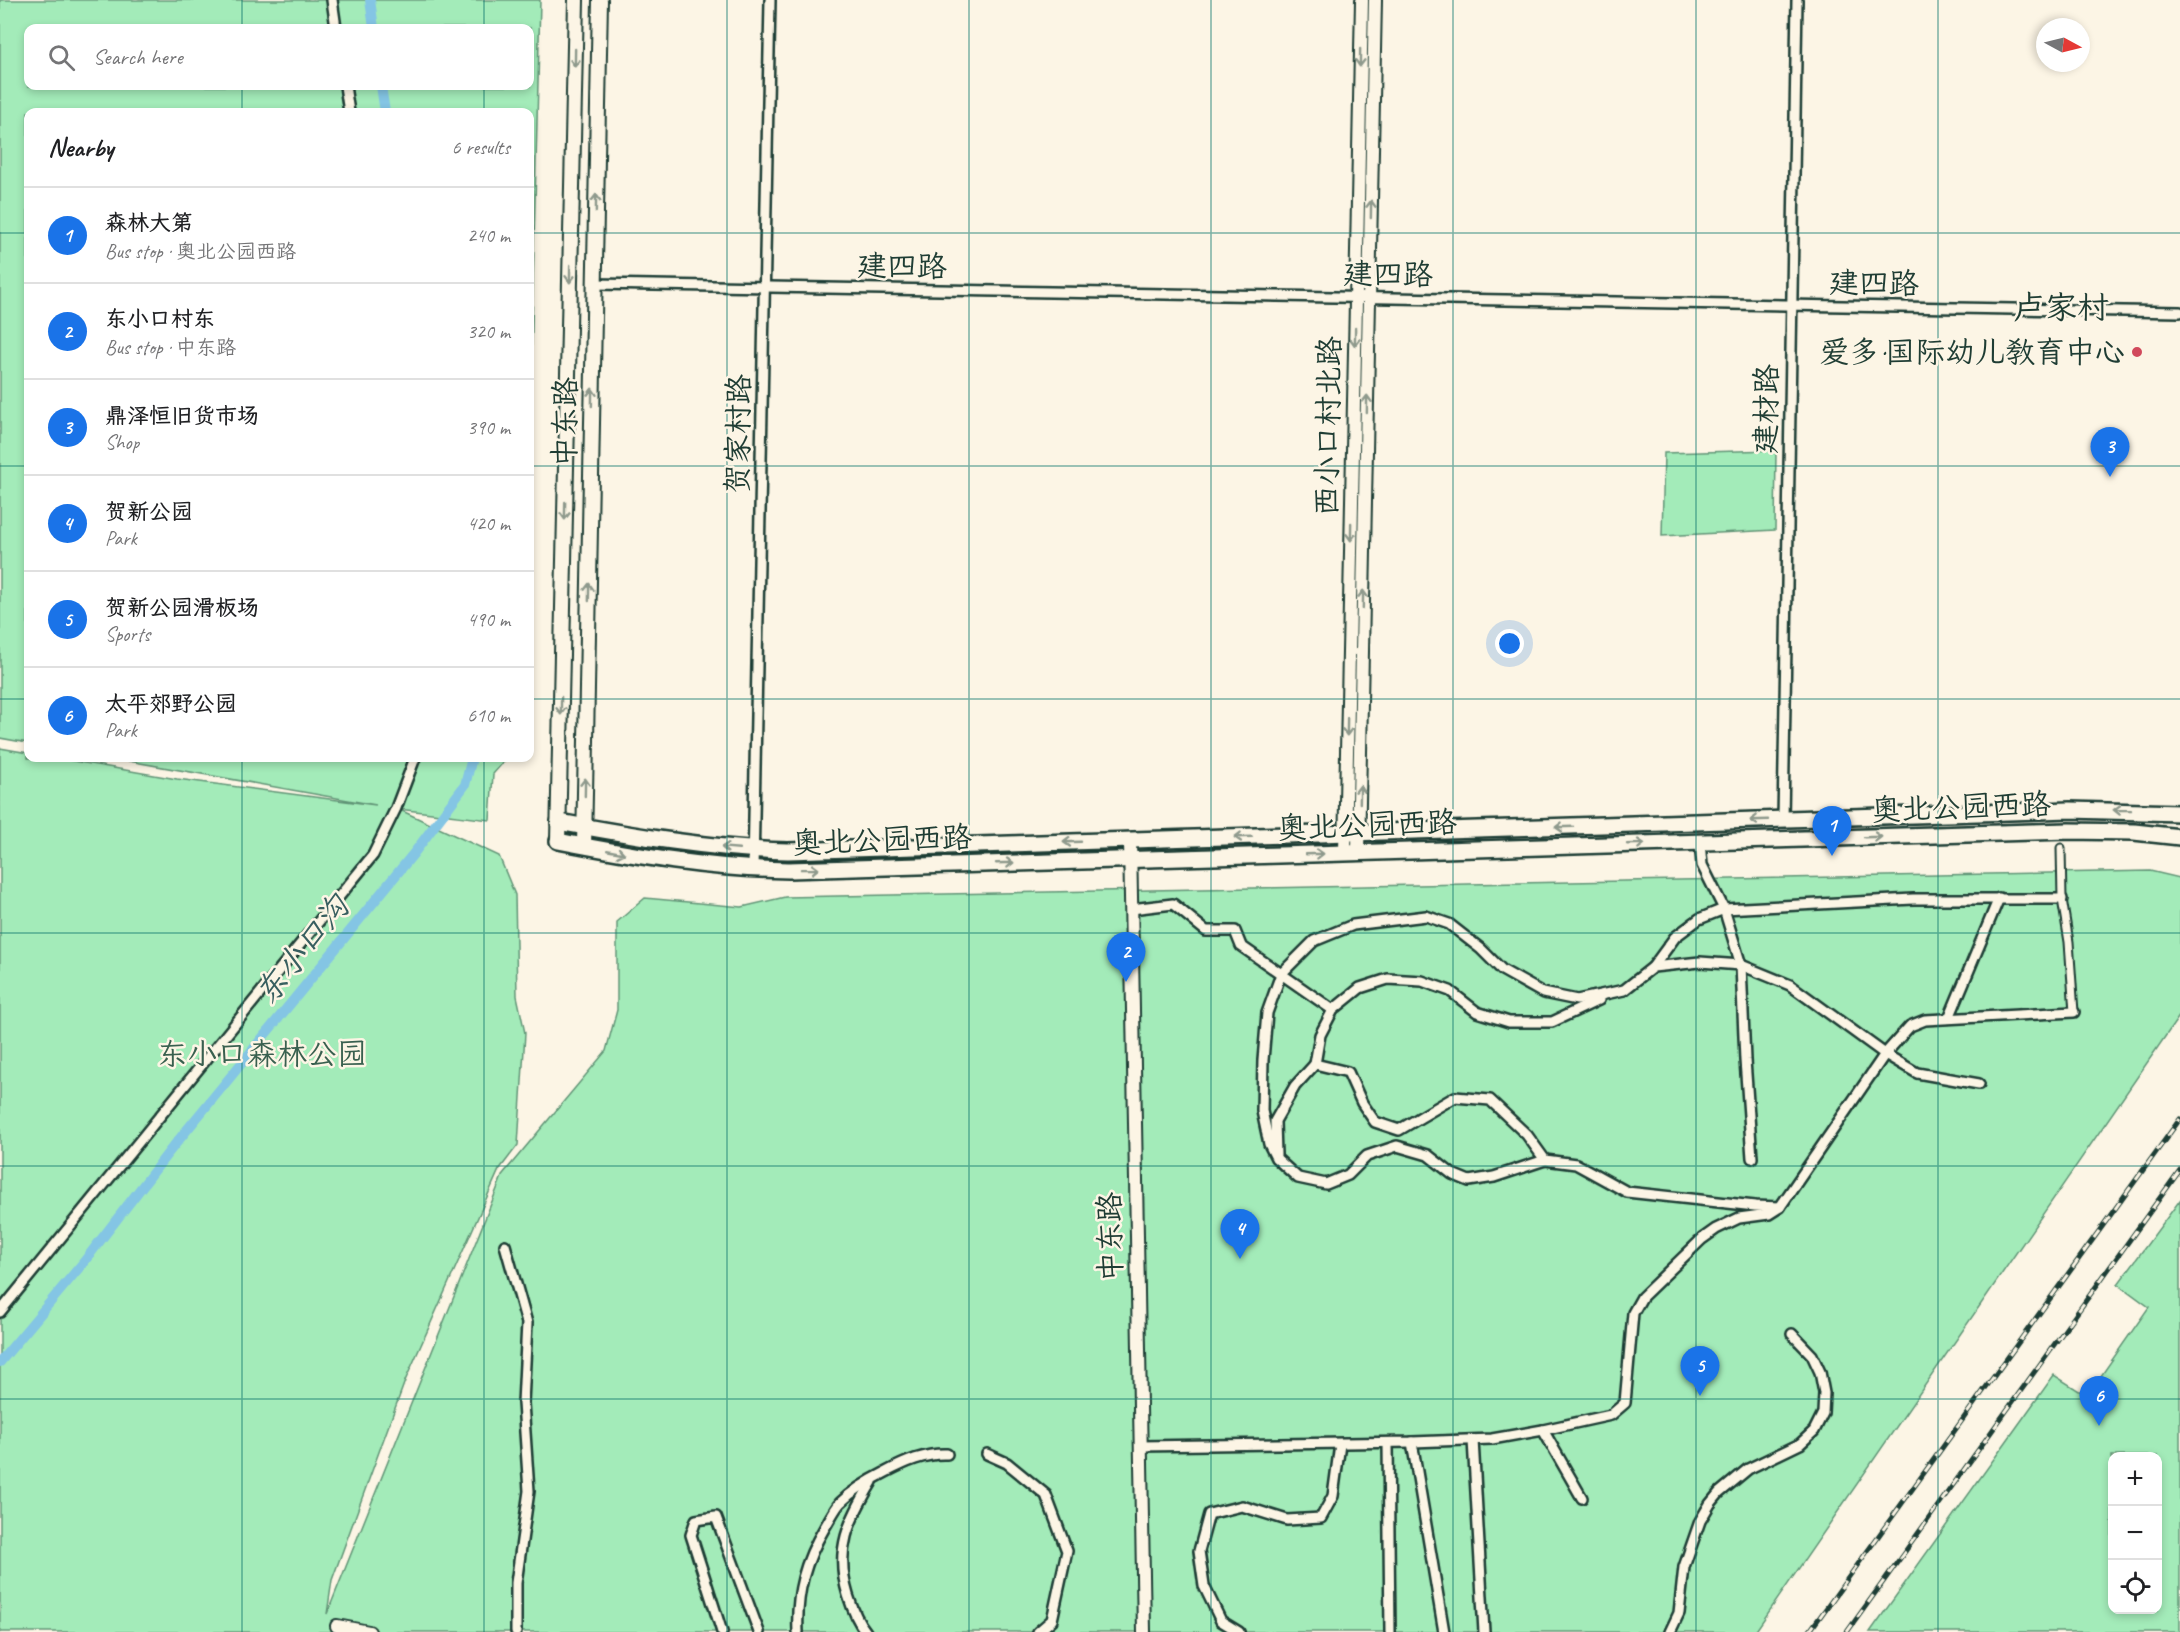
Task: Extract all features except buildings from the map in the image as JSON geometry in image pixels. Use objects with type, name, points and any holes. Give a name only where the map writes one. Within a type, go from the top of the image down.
[{"type":"main road","name":"中东路","points":[[558,841],[576,0]]},
{"type":"main road","name":"中东路","points":[[584,846],[600,0]]},
{"type":"main road","name":"奥北公园西路","points":[[559,822],[679,843],[753,850],[834,850],[2070,810],[2180,813]]},
{"type":"main road","name":"奥北公园西路","points":[[558,841],[660,860],[753,869],[2069,831],[2134,832],[2180,837]]},
{"type":"street","points":[[332,0],[335,24]]},
{"type":"street","name":"贺家村路","points":[[753,869],[770,0]]},
{"type":"street","name":"西小口村北路","points":[[1352,853],[1356,298],[1362,0]]},
{"type":"street","name":"西小口村北路","points":[[1352,833],[1369,298],[1375,0]]},
{"type":"street","name":"建材路","points":[[1784,820],[1797,0]]},
{"type":"street","points":[[346,90],[348,108]]},
{"type":"street","name":"建四路","points":[[595,284],[2180,312]]},
{"type":"street","points":[[0,1312],[373,855],[396,808],[413,762]]},
{"type":"street","name":"中东路","points":[[1130,840],[1144,1632]]},
{"type":"street","points":[[1700,842],[1702,865],[1724,909],[1741,965],[1752,1158]]},
{"type":"street","points":[[1141,1446],[1340,1444],[1492,1439],[1611,1415],[1625,1402],[1633,1313],[1642,1297],[1702,1239],[1716,1229],[1739,1218],[1769,1214],[1780,1207],[1885,1054],[1910,1026],[1925,1020],[1948,1018],[2074,1012],[2069,942],[2062,899],[2061,848]]},
{"type":"street","points":[[1948,1018],[1999,898]]},
{"type":"street","points":[[1276,1158],[1275,1121],[1295,1086],[1315,1064],[1320,1035],[1333,1010],[1360,988],[1388,979],[1422,981],[1450,991],[1477,1012],[1509,1022],[1552,1022],[1583,1006],[1624,990],[1653,967],[1675,937],[1699,918],[1724,909],[1901,899],[2062,899]]},
{"type":"street","points":[[1131,909],[1173,904],[1206,931],[1235,931],[1240,946],[1333,1010]]},
{"type":"street","points":[[1624,990],[1577,1000],[1543,993],[1502,970],[1481,949],[1449,924],[1426,916],[1353,926],[1314,941],[1281,974],[1267,1013],[1262,1111],[1269,1144],[1276,1158],[1298,1178],[1326,1184],[1348,1174],[1367,1156],[1397,1146],[1428,1155],[1452,1174],[1469,1180],[1494,1178],[1545,1160],[1576,1164],[1627,1192],[1780,1207]]},
{"type":"street","points":[[1653,967],[1700,962],[1741,965],[1790,985],[1885,1054],[1917,1073],[1979,1084]]},
{"type":"street","points":[[1315,1064],[1348,1072],[1362,1103],[1375,1122],[1399,1130],[1455,1097],[1490,1100],[1527,1135],[1545,1160]]},
{"type":"street","points":[[506,1245],[527,1323],[523,1403],[529,1491],[516,1583],[516,1632]]},
{"type":"street","points":[[1670,1632],[1678,1613],[1683,1591],[1684,1567],[1700,1521],[1710,1504],[1719,1493],[1748,1469],[1800,1444],[1814,1431],[1823,1413],[1824,1392],[1820,1372],[1812,1354],[1792,1334]]},
{"type":"street","points":[[1543,1430],[1582,1498]]},
{"type":"street","points":[[1473,1440],[1484,1632]]},
{"type":"street","points":[[1412,1442],[1444,1632]]},
{"type":"street","points":[[1388,1443],[1390,1632]]},
{"type":"street","points":[[1239,1632],[1221,1621],[1204,1586],[1199,1551],[1209,1514],[1242,1506],[1287,1521],[1321,1518],[1333,1496],[1340,1444]]},
{"type":"street","points":[[798,1632],[797,1612],[801,1581],[811,1551],[840,1504],[874,1478],[902,1463],[919,1457],[947,1454]]},
{"type":"street","points":[[987,1454],[1007,1463],[1046,1495],[1067,1551],[1052,1620],[1038,1632]]},
{"type":"street","points":[[866,1632],[852,1609],[845,1586],[842,1564],[845,1534],[874,1478]]},
{"type":"street","points":[[722,1632],[691,1534],[696,1520],[716,1518],[759,1632]]},
{"type":"street","points":[[337,1626],[369,1632]]},
{"type":"green space","points":[[0,0],[540,0],[534,244],[534,108],[24,108],[24,742],[0,738]]},
{"type":"green space","points":[[1776,450],[1775,530],[1662,536],[1664,453]]},
{"type":"green space","name":"东小口森林公园","points":[[0,748],[24,752],[24,762],[79,762],[177,779],[376,805],[134,762],[504,762],[493,774],[490,820],[398,809],[499,856],[515,895],[517,996],[525,1033],[518,1145],[499,1170],[405,1381],[332,1580],[327,1614],[503,1174],[606,1051],[617,1010],[617,922],[645,898],[742,907],[785,897],[2150,871],[2180,878],[2180,1015],[1755,1632],[0,1632]]},
{"type":"green space","points":[[2180,1200],[2180,1632],[1870,1632],[2054,1375],[2087,1396],[2149,1307],[2118,1284]]},
{"type":"waterway","name":"东小口沟","points":[[370,0],[373,24]]},
{"type":"waterway","name":"东小口沟","points":[[382,90],[384,108]]},
{"type":"waterway","name":"东小口沟","points":[[0,1362],[83,1263],[168,1153],[414,853],[465,785],[471,762]]},
{"type":"railway","points":[[1809,1632],[2180,1119]]},
{"type":"railway","points":[[1847,1632],[2180,1170]]},
{"type":"place","name":"爱多·国际幼儿教育中心","points":[[2137,352]]},
{"type":"place","name":"鼎泽恒旧货市场","points":[[2110,477]]},
{"type":"place","name":"森林大第","points":[[1832,856]]},
{"type":"place","name":"东小口村东","points":[[1126,982]]},
{"type":"place","name":"贺新公园","points":[[1240,1259]]},
{"type":"place","name":"贺新公园滑板场","points":[[1700,1396]]},
{"type":"place","name":"太平郊野公园","points":[[2099,1426]]},
{"type":"district","name":"卢家村","points":[[2061,307]]}]
